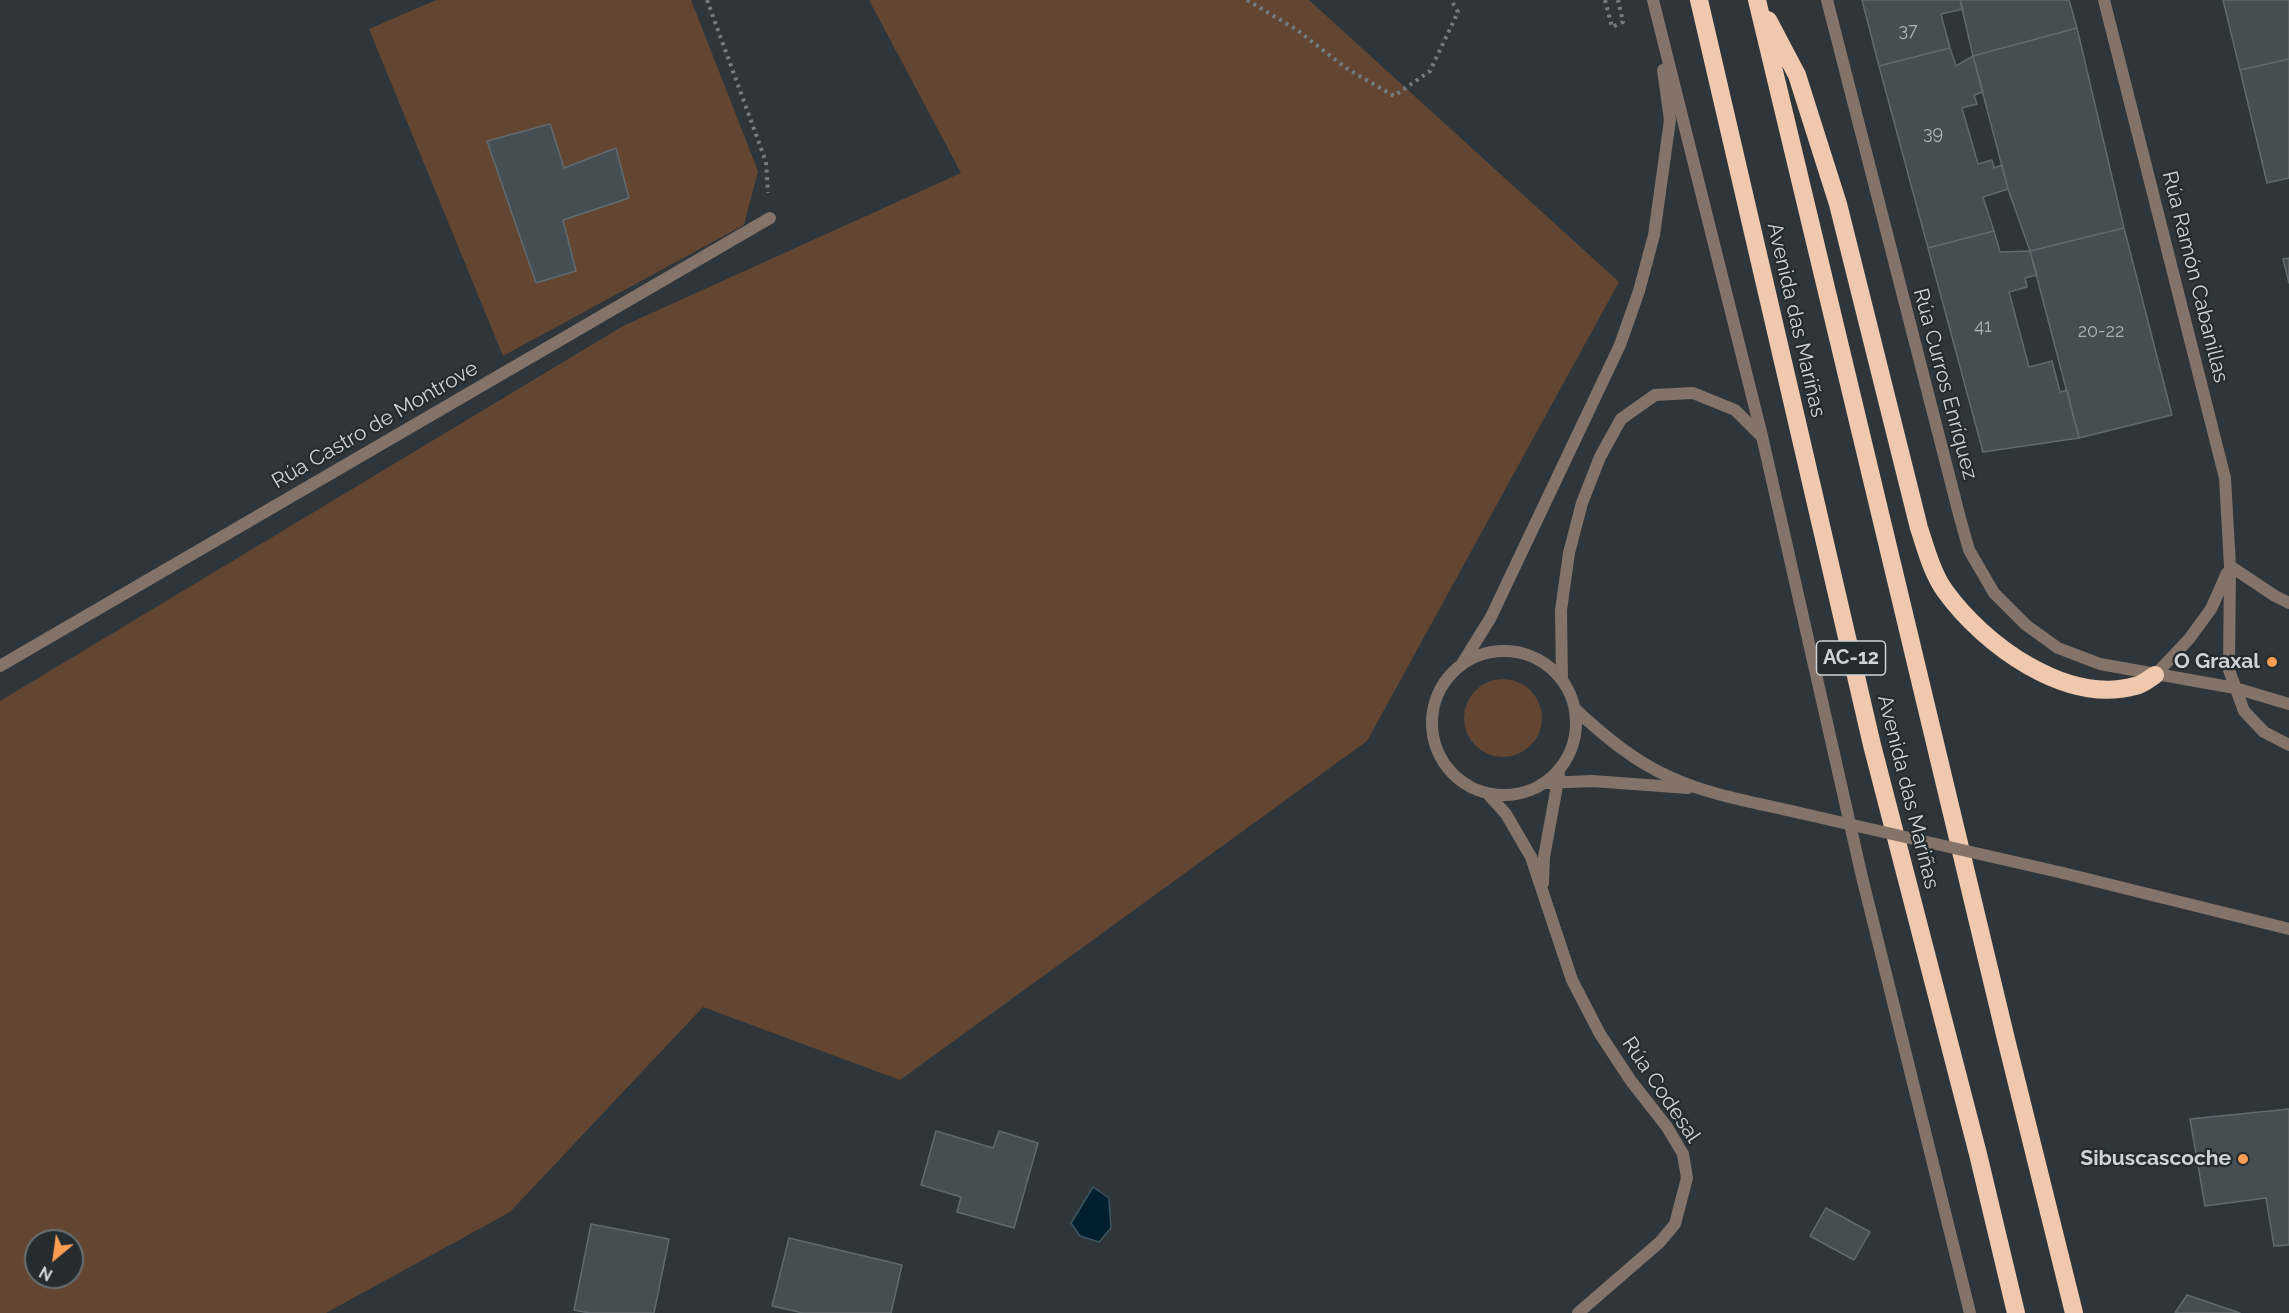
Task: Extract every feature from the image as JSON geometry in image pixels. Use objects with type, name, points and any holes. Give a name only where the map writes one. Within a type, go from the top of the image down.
[{"type":"highway","name":"Avenida das Mariñas","points":[[1699,0],[1872,745],[1975,1143],[2016,1313]]},
{"type":"highway","name":"Avenida das Mariñas","points":[[1757,0],[2002,1024],[2074,1313]]},
{"type":"highway","points":[[1757,0],[1797,75],[1811,118],[1838,204],[1919,528],[1929,560],[1944,590],[1972,623],[2014,656],[2043,674],[2077,686],[2106,692],[2138,686],[2155,675]]},
{"type":"street","name":"Rúa Curros Enríquez","points":[[1827,0],[1969,550],[1994,593],[2026,625],[2058,648],[2100,664],[2235,688],[2289,704]]},
{"type":"street","name":"Rúa Ramón Cabanillas","points":[[2104,0],[2225,478],[2230,566],[2211,609],[2189,639],[2155,675]]},
{"type":"street","points":[[1654,6],[1762,436],[1862,877],[1970,1313]]},
{"type":"street","points":[[1462,664],[1482,654],[1504,651],[1526,654],[1546,664],[1562,680],[1570,693],[1575,709],[1576,730],[1571,752],[1554,778],[1528,792],[1508,795],[1488,794],[1469,786],[1452,774],[1440,757],[1433,738],[1432,716],[1437,697],[1447,679],[1462,664],[1491,617],[1620,345],[1639,291],[1654,235],[1670,120],[1654,6]]},
{"type":"street","name":"Rúa Castro de Montrove","points":[[0,666],[770,218]]},
{"type":"street","points":[[1562,680],[1562,610],[1569,553],[1585,494],[1600,457],[1621,419],[1655,395],[1693,393],[1735,410],[1762,436]]},
{"type":"street","points":[[2230,566],[2289,603]]},
{"type":"street","points":[[2230,566],[2229,670],[2244,711],[2264,732],[2289,745]]},
{"type":"street","points":[[1575,709],[1629,754],[1672,778],[1709,790],[2289,929]]},
{"type":"street","points":[[1554,778],[1709,790]]},
{"type":"street","name":"Rúa Codesal","points":[[1543,893],[1544,857],[1554,778]]},
{"type":"street","name":"Rúa Codesal","points":[[1488,794],[1506,813],[1531,857],[1572,980],[1631,1081],[1667,1127],[1683,1154],[1687,1178],[1675,1224],[1660,1242],[1578,1313]]},
{"type":"path","points":[[707,0],[766,162],[770,218]]},
{"type":"path","points":[[1247,0],[1297,30],[1346,68],[1394,96],[1430,71],[1458,12],[1451,0]]},
{"type":"path","points":[[1605,0],[1612,27],[1623,22],[1618,0]]},
{"type":"shaded area","points":[[436,0],[691,0],[758,171],[744,225],[503,356],[369,29]]},
{"type":"shaded area","points":[[869,0],[1309,0],[1619,282],[1367,741],[900,1080],[703,1007],[510,1212],[326,1313],[0,1313],[0,701],[623,326],[961,173]]},
{"type":"shaded area","points":[[1503,679],[1518,682],[1531,690],[1539,703],[1542,718],[1539,733],[1531,746],[1518,754],[1503,757],[1488,754],[1475,746],[1467,733],[1464,718],[1467,703],[1475,690],[1488,682]]},
{"type":"water","points":[[1093,1187],[1109,1198],[1111,1228],[1099,1242],[1080,1236],[1071,1223]]},
{"type":"building","points":[[1862,0],[1960,0],[1963,9],[1941,14],[1950,48],[1879,66]]},
{"type":"building","points":[[1960,0],[2069,0],[2077,28],[1973,56]]},
{"type":"building","points":[[2223,0],[2289,0],[2289,59],[2240,70]]},
{"type":"building","points":[[2077,28],[2124,228],[2030,251],[2008,189],[1973,56]]},
{"type":"building","points":[[1950,48],[1956,66],[1973,56],[1983,92],[1974,95],[1977,104],[1962,108],[1978,164],[1992,160],[1994,168],[2002,165],[2008,189],[1983,197],[1994,231],[1928,248],[1879,66]]},
{"type":"building","points":[[2289,59],[2289,178],[2267,183],[2240,70]]},
{"type":"building","points":[[550,124],[564,168],[616,148],[629,198],[563,220],[576,271],[536,283],[487,141]]},
{"type":"building","points":[[2124,228],[2172,415],[2079,438],[2030,251]]},
{"type":"building","points":[[1994,231],[2000,252],[2030,251],[2037,275],[2025,278],[2027,287],[2009,292],[2029,367],[2052,361],[2060,392],[2067,390],[2079,438],[1983,452],[1928,248]]},
{"type":"building","points":[[2289,258],[2289,283],[2283,259]]},
{"type":"building","name":"Sibuscascoche","points":[[2289,1109],[2289,1245],[2274,1246],[2266,1198],[2205,1206],[2190,1119]]},
{"type":"building","points":[[936,1131],[993,1148],[999,1131],[1038,1143],[1014,1228],[957,1212],[961,1197],[921,1185]]},
{"type":"building","points":[[1826,1208],[1870,1232],[1854,1260],[1810,1236]]},
{"type":"building","points":[[591,1224],[669,1239],[654,1313],[589,1313],[574,1310]]},
{"type":"building","points":[[789,1238],[902,1265],[891,1313],[803,1313],[772,1306]]},
{"type":"building","points":[[2187,1295],[2240,1313],[2175,1313]]},
{"type":"place","name":"O Graxal","points":[[2272,662]]},
{"type":"place","name":"Sibuscascoche","points":[[2243,1159]]}]
